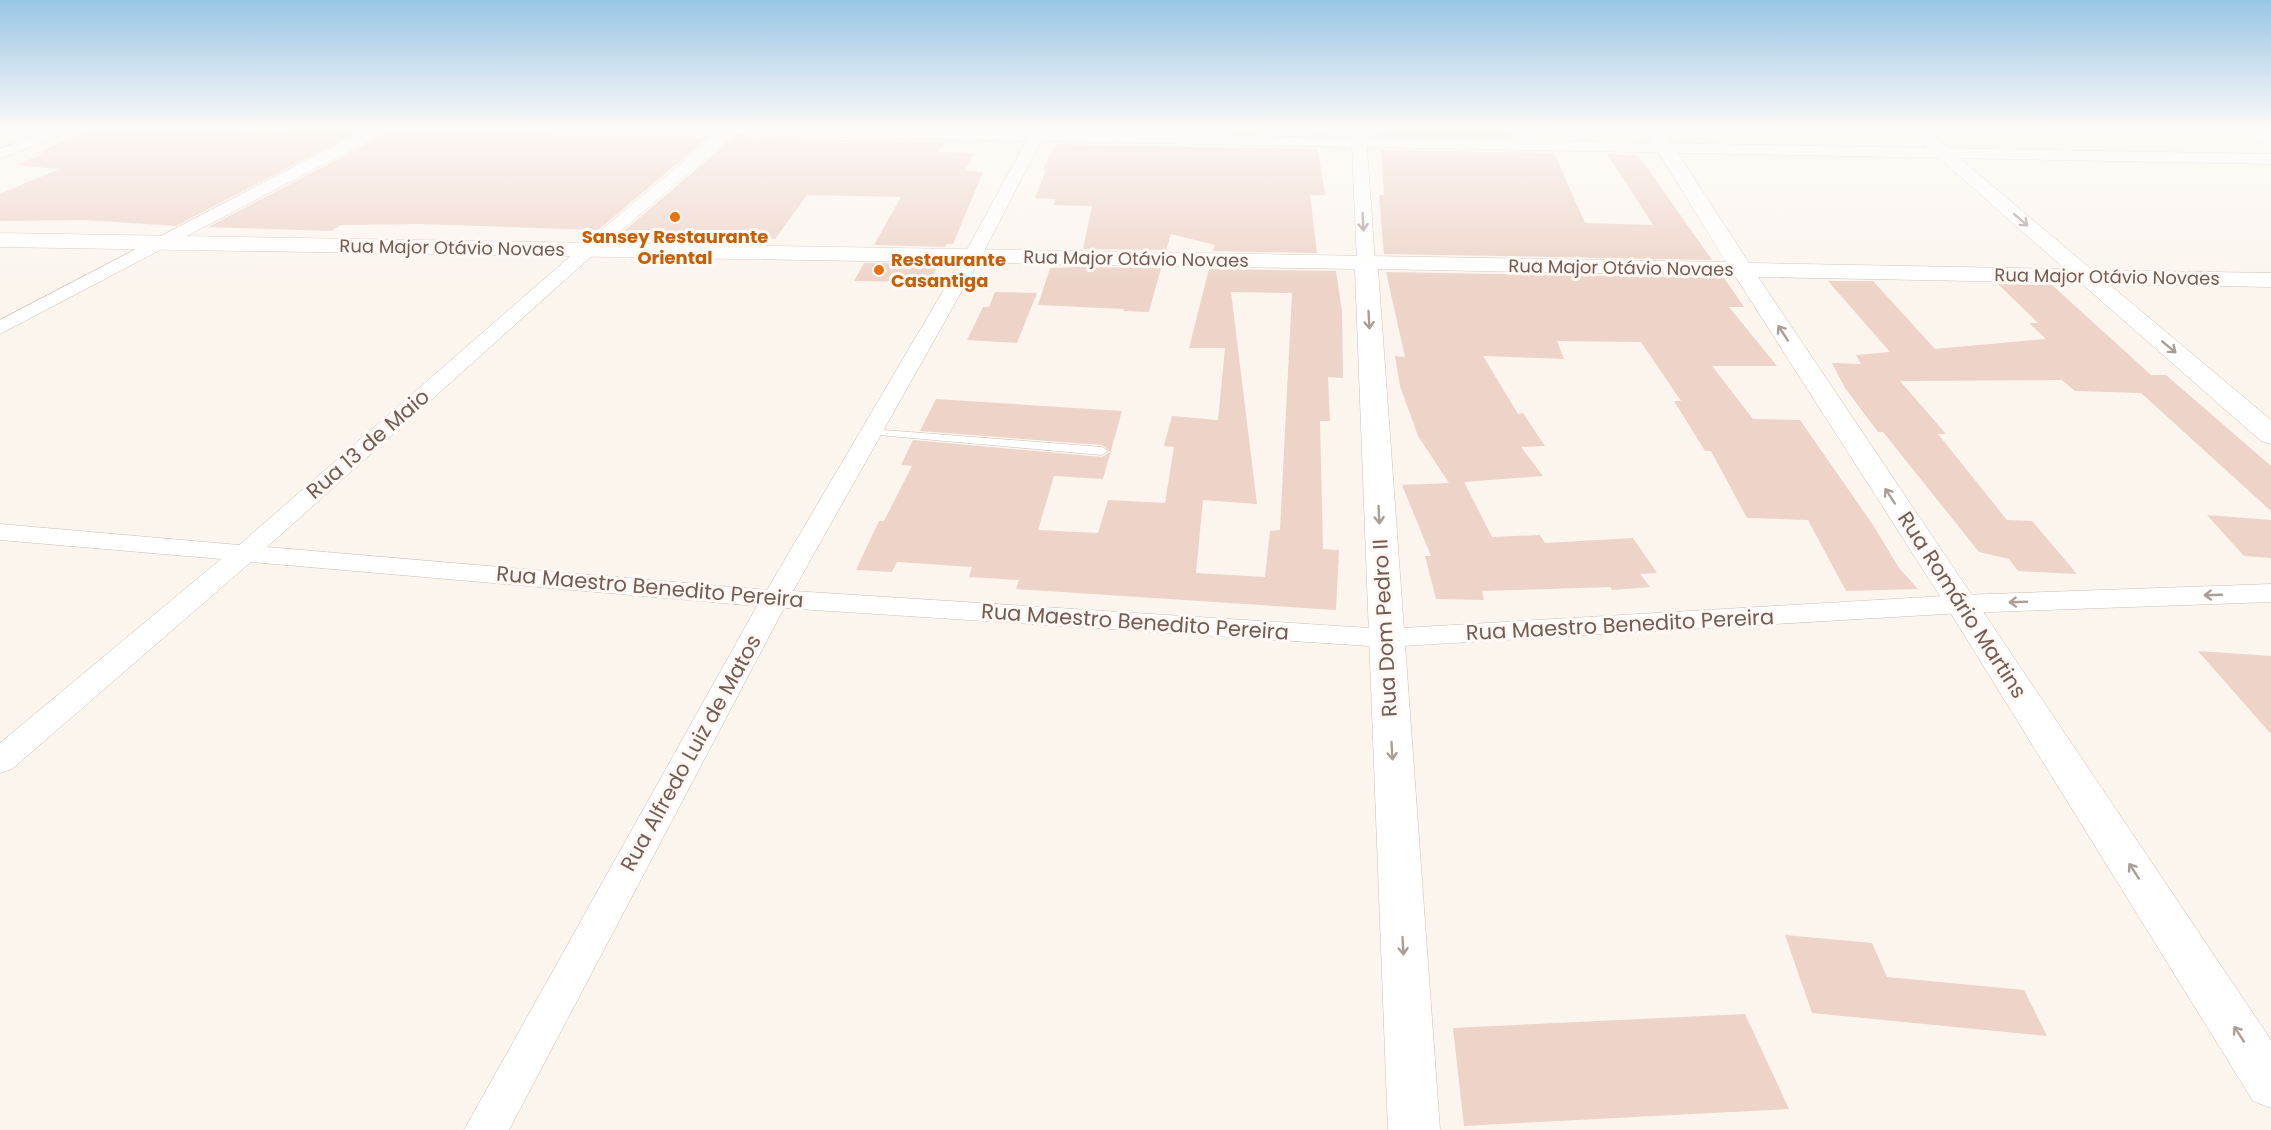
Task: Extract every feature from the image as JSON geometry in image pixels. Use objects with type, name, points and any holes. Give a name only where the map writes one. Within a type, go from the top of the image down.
[{"type":"street","points":[[0,328],[283,180]]},
{"type":"street","name":"Rua 13 de Maio","points":[[0,761],[246,552],[588,250],[671,180]]},
{"type":"street","name":"Rua Alfredo Luiz de Matos","points":[[486,1130],[775,599],[972,257],[1013,180]]},
{"type":"street","name":"Rua Dom Pedro II","points":[[1361,180],[1414,1130]]},
{"type":"street","name":"Rua Romário Martins","points":[[1685,180],[2271,1084]]},
{"type":"street","points":[[1974,180],[2271,435]]},
{"type":"street","name":"Rua Major Otávio Novaes","points":[[0,240],[2271,279]]},
{"type":"street","name":"Rua Maestro Benedito Pereira","points":[[0,532],[775,599],[1385,638],[1962,604],[2271,592]]},
{"type":"lane","points":[[871,432],[1102,451]]},
{"type":"building","points":[[34,180],[265,180],[176,226],[83,220],[0,221],[0,194]]},
{"type":"building","points":[[299,180],[658,180],[598,230],[420,224],[341,225],[331,231],[208,227]]},
{"type":"building","points":[[684,180],[980,180],[953,244],[947,244],[945,247],[874,245],[901,197],[807,195],[775,239],[624,231]]},
{"type":"building","points":[[1042,180],[1323,180],[1325,195],[1310,195],[1317,253],[1213,251],[1215,245],[1171,234],[1166,250],[1083,249],[1092,206],[1053,205],[1056,199],[1035,198]]},
{"type":"building","points":[[1383,180],[1566,180],[1585,223],[1653,225],[1624,180],[1655,180],[1712,260],[1384,254],[1379,195],[1384,195]]},
{"type":"building","points":[[864,263],[938,264],[931,282],[854,281]]},
{"type":"building","points":[[1050,268],[1161,268],[1149,312],[1038,305]]},
{"type":"building","points":[[1209,269],[1336,271],[1342,311],[1343,378],[1328,377],[1330,421],[1320,421],[1323,549],[1339,550],[1336,610],[1016,589],[1019,580],[969,577],[972,567],[897,562],[892,572],[856,570],[879,521],[884,521],[912,466],[901,465],[913,440],[1102,457],[1110,452],[1102,445],[920,431],[936,399],[1122,411],[1103,479],[1054,476],[1038,530],[1098,533],[1108,500],[1165,503],[1174,447],[1164,446],[1172,416],[1218,420],[1225,348],[1189,348]],"holes":[[[1231,292],[1292,293],[1280,530],[1270,531],[1265,577],[1196,573],[1203,500],[1257,504]]]},
{"type":"building","points":[[1386,272],[1724,278],[1744,307],[1729,307],[1777,366],[1712,366],[1753,419],[1800,420],[1873,525],[1899,568],[1918,589],[1846,591],[1808,520],[1747,518],[1711,451],[1705,451],[1674,401],[1681,401],[1641,342],[1557,341],[1564,359],[1483,356],[1518,414],[1523,413],[1545,446],[1521,447],[1543,476],[1464,482],[1492,537],[1540,535],[1545,543],[1633,538],[1657,573],[1640,574],[1650,587],[1612,590],[1610,587],[1482,591],[1484,600],[1436,599],[1425,556],[1431,556],[1402,485],[1449,483],[1418,436],[1400,386],[1395,356],[1405,357]]},
{"type":"building","points":[[1828,281],[1873,281],[1935,349],[2046,339],[2029,323],[2038,323],[1998,284],[2052,285],[2151,375],[2166,375],[2271,466],[2271,511],[2141,393],[2075,391],[2062,380],[1900,381],[1946,434],[1938,434],[2007,520],[2032,521],[2077,574],[2018,571],[2009,559],[1979,552],[1883,432],[1878,432],[1845,388],[1832,363],[1861,364],[1856,355],[1890,352]]},
{"type":"building","points":[[995,292],[1037,293],[1017,343],[967,340],[983,307],[989,307]]},
{"type":"building","points":[[2207,515],[2271,520],[2271,558],[2244,556]]},
{"type":"building","points":[[2198,651],[2271,656],[2271,734]]},
{"type":"building","points":[[1785,935],[1872,943],[1887,977],[2024,990],[2047,1036],[1812,1013]]},
{"type":"building","points":[[1745,1014],[1789,1109],[1464,1126],[1453,1028]]},
{"type":"place","name":"Sansey Restaurante Oriental","points":[[675,217]]},
{"type":"place","name":"Restaurante Casantiga","points":[[879,270]]}]
